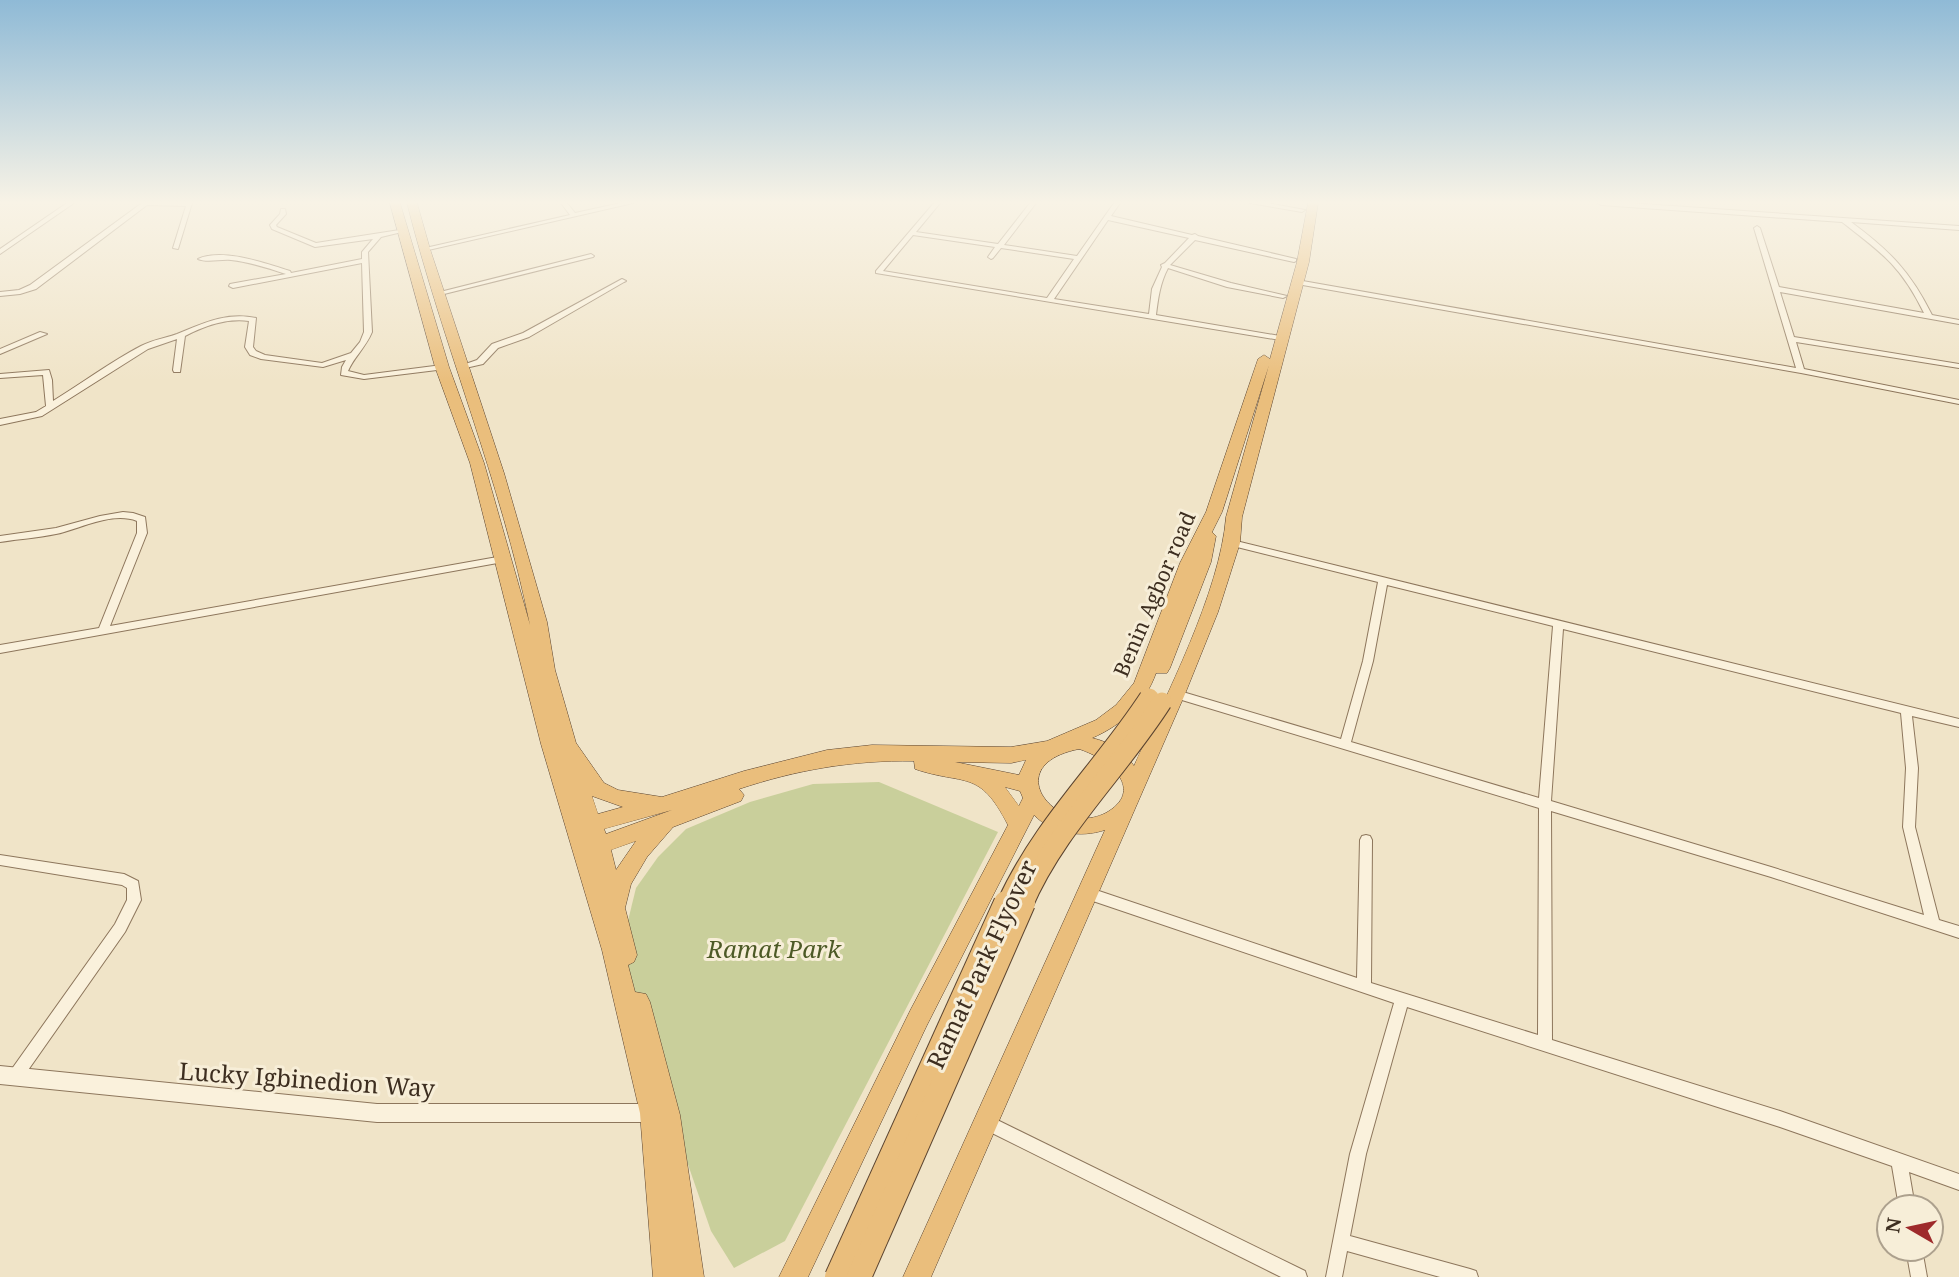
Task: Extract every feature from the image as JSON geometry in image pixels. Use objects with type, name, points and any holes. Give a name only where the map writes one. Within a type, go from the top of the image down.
[{"type":"highway","points":[[413,263],[442,367],[477,463],[503,559],[546,670],[569,748],[585,825],[614,908],[667,1115],[690,1277]]},
{"type":"highway","points":[[429,263],[497,473],[530,625],[551,744],[585,825]]},
{"type":"highway","name":"Benin Agbor road","points":[[917,1277],[988,1124],[1129,802],[1162,698],[1209,612],[1232,543],[1234,517],[1283,296],[1293,263]]},
{"type":"highway","name":"Benin Agbor road","points":[[569,748],[597,789],[615,798],[664,813],[744,779],[827,758],[872,753],[1011,755],[1050,748],[1103,725],[1123,710],[1142,686],[1188,563],[1214,512],[1297,282],[1299,263]]},
{"type":"highway","name":"Ramat Park Flyover","points":[[837,1277],[1015,884],[1049,827],[1126,733],[1162,698],[1203,562],[1214,512]]},
{"type":"highway","name":"Ramat Park Flyover","points":[[859,1277],[1029,890],[1063,832],[1139,738],[1162,698],[1234,517]]},
{"type":"highway","points":[[585,825],[664,813],[824,768],[874,763],[935,765],[976,773],[1030,793],[1052,819],[1082,827],[1110,820],[1129,802],[1131,777],[1116,755],[1098,746],[1079,742],[1050,748],[1032,764],[1030,793],[1019,826],[919,1017],[793,1277]]},
{"type":"highway","points":[[976,773],[991,784],[1009,805],[1019,826]]},
{"type":"highway","points":[[592,849],[664,813]]},
{"type":"highway","points":[[614,908],[621,881],[664,813]]},
{"type":"highway","points":[[592,849],[613,950],[653,1113],[667,1277]]},
{"type":"street","points":[[0,294],[20,292],[33,287],[66,263]]},
{"type":"street","points":[[255,263],[290,273]]},
{"type":"street","points":[[233,286],[354,263]]},
{"type":"street","points":[[364,263],[368,332],[366,340],[352,355],[344,373],[353,376],[442,367]]},
{"type":"street","points":[[440,293],[565,263]]},
{"type":"street","points":[[886,263],[878,272],[1275,337]]},
{"type":"street","points":[[1050,299],[1076,263]]},
{"type":"street","points":[[1152,316],[1155,286],[1167,263]]},
{"type":"street","points":[[1769,263],[1801,371]]},
{"type":"street","points":[[1897,263],[1916,289],[1929,317]]},
{"type":"street","points":[[1164,265],[1230,285],[1283,296]]},
{"type":"street","points":[[461,367],[480,362],[495,346],[526,335],[622,281]]},
{"type":"street","points":[[1297,282],[1801,371],[1959,402]]},
{"type":"street","points":[[1778,289],[1959,322]]},
{"type":"street","points":[[0,422],[29,416],[50,407],[145,347],[222,321],[249,319],[254,323],[249,347],[253,353],[264,357],[323,365],[352,355]]},
{"type":"street","points":[[0,352],[43,334]]},
{"type":"street","points":[[177,370],[181,335]]},
{"type":"street","points":[[1790,339],[1959,366]]},
{"type":"street","points":[[0,376],[46,372],[49,378],[47,388],[50,407]]},
{"type":"street","points":[[0,539],[57,531],[120,515],[132,514],[142,519],[142,533],[103,630]]},
{"type":"street","points":[[1232,543],[1959,723]]},
{"type":"street","points":[[0,649],[503,559]]},
{"type":"street","points":[[1345,744],[1368,662],[1383,581]]},
{"type":"street","points":[[1545,1045],[1545,804],[1558,623]]},
{"type":"street","points":[[1162,698],[1345,744],[1959,932]]},
{"type":"street","points":[[1906,710],[1912,768],[1909,827],[1933,924]]},
{"type":"street","points":[[1364,987],[1366,840]]},
{"type":"street","points":[[0,860],[124,880],[133,884],[134,900],[120,928],[7,1077]]},
{"type":"street","points":[[1087,893],[1364,987],[1780,1119],[1959,1182]]},
{"type":"street","points":[[1334,1277],[1358,1154],[1402,999]]},
{"type":"street","name":"Lucky Igbinedion Way","points":[[7,1077],[377,1113],[653,1113]]},
{"type":"street","points":[[988,1124],[1299,1277]]},
{"type":"street","points":[[1899,1161],[1905,1193]]},
{"type":"street","points":[[1340,1241],[1470,1277]]},
{"type":"green space","name":"Ramat Park","points":[[879,782],[998,832],[785,1241],[734,1268],[711,1231],[675,1127],[629,972],[624,937],[636,888],[658,857],[686,829],[750,802],[813,784]]}]
